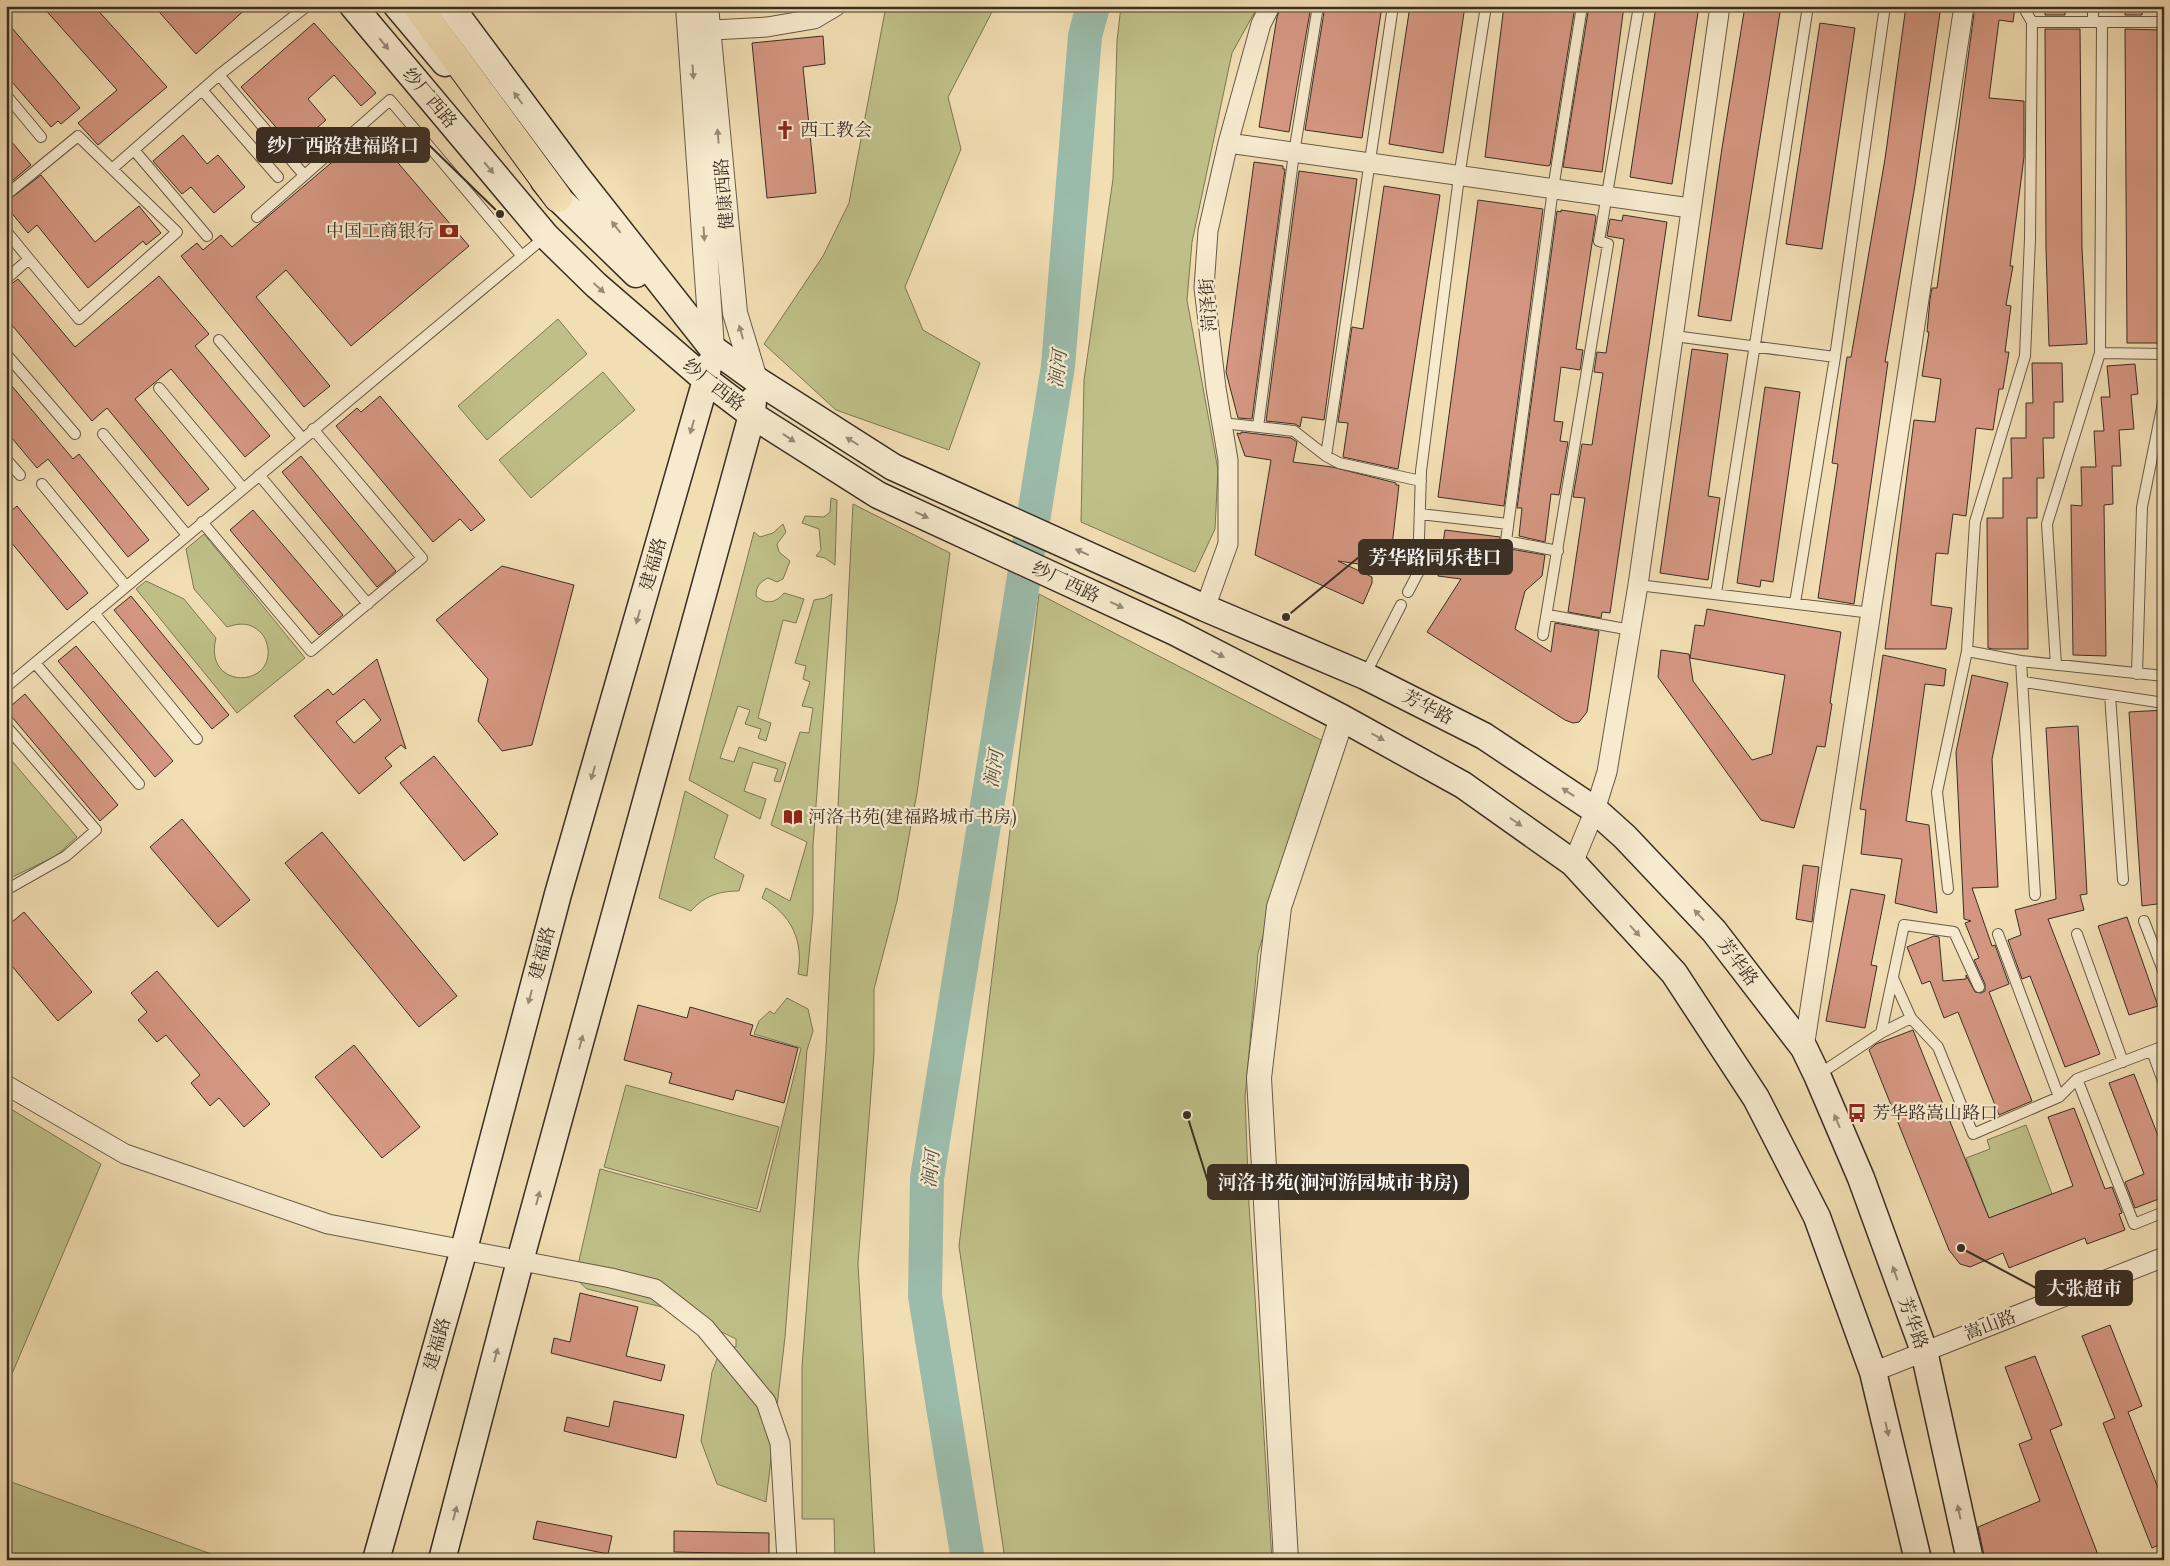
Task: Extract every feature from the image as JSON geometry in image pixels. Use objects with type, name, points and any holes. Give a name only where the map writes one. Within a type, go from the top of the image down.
[{"type":"highway","points":[[417,6],[558,198]]},
{"type":"main road","name":"纱厂西路","points":[[353,6],[546,236],[596,285],[706,380],[752,415],[878,495],[1175,632],[1342,718]]},
{"type":"main road","points":[[397,6],[558,198],[712,348]]},
{"type":"main road","name":"纱厂西路","points":[[450,6],[575,174],[712,348],[755,379],[893,467],[1198,604]]},
{"type":"main road","name":"建福路","points":[[376,1560],[464,1249],[558,894],[706,380],[712,348]]},
{"type":"main road","points":[[442,1560],[521,1261],[752,415],[755,379]]},
{"type":"main road","name":"芳华路","points":[[1198,604],[1365,676],[1484,736],[1595,810],[1625,836],[1714,931],[1804,1048],[1861,1178],[1925,1358],[1970,1560]]},
{"type":"main road","points":[[1342,718],[1463,785],[1573,862],[1674,973],[1756,1098],[1816,1217],[1874,1377],[1918,1560]]},
{"type":"street","name":"健康西路","points":[[688,6],[699,31],[735,313],[755,379]]},
{"type":"street","name":"健康西路","points":[[706,6],[699,31],[712,348]]},
{"type":"street","points":[[699,31],[767,27],[814,19],[836,6]]},
{"type":"street","name":"菏泽街","points":[[1198,604],[1228,544],[1228,460],[1204,288],[1208,231],[1228,143],[1261,24],[1270,6]]},
{"type":"street","points":[[1573,862],[1595,810],[1607,772],[1638,585],[1720,6]]},
{"type":"street","points":[[1804,1048],[1964,6]]},
{"type":"street","points":[[1228,143],[1690,208]]},
{"type":"street","points":[[1286,1560],[1259,1078],[1280,907],[1342,718]]},
{"type":"street","points":[[6,1085],[125,1154],[328,1224],[611,1278],[655,1289],[704,1328],[766,1402],[780,1443],[787,1560]]},
{"type":"street","name":"嵩山路","points":[[1925,1358],[2164,1257]]},
{"type":"street","name":"嵩山路","points":[[1874,1377],[2164,1270]]},
{"type":"lane","points":[[112,169],[219,75],[307,6]]},
{"type":"lane","points":[[1258,427],[1294,152],[1318,6]]},
{"type":"lane","points":[[1326,456],[1393,6]]},
{"type":"lane","points":[[1408,592],[1418,573],[1421,481],[1459,177],[1486,6]]},
{"type":"lane","points":[[1558,551],[1506,541],[1553,189],[1582,6]]},
{"type":"lane","points":[[1543,635],[1548,615],[1608,244],[1598,241],[1639,6]]},
{"type":"lane","points":[[1716,593],[1808,6]]},
{"type":"lane","points":[[1794,603],[1835,357],[1885,6]]},
{"type":"lane","points":[[1948,889],[1936,792],[1966,651],[1975,522],[2025,356],[2030,238],[2032,22],[2025,10],[2025,6]]},
{"type":"lane","points":[[2056,665],[2047,524],[2100,353],[2097,22],[2093,6]]},
{"type":"lane","points":[[2032,22],[2164,22]]},
{"type":"lane","points":[[219,75],[304,175]]},
{"type":"lane","points":[[202,90],[278,177]]},
{"type":"lane","points":[[6,95],[41,137]]},
{"type":"lane","points":[[257,217],[390,100],[522,255]]},
{"type":"lane","points":[[6,195],[78,136],[177,232],[79,319],[6,231]]},
{"type":"lane","points":[[134,150],[207,236]]},
{"type":"lane","points":[[6,687],[546,236]]},
{"type":"lane","points":[[6,279],[29,259]]},
{"type":"lane","points":[[1674,336],[1755,345],[1835,357]]},
{"type":"lane","points":[[219,340],[302,438]]},
{"type":"lane","points":[[2100,353],[2164,354]]},
{"type":"lane","points":[[6,354],[74,434]]},
{"type":"lane","points":[[159,388],[243,488]]},
{"type":"lane","points":[[2137,674],[2142,507],[2164,398]]},
{"type":"lane","points":[[1222,423],[1294,431],[1326,456],[1339,463],[1421,481]]},
{"type":"lane","points":[[202,522],[311,651],[368,604],[422,558],[313,429]]},
{"type":"lane","points":[[103,434],[187,535]]},
{"type":"lane","points":[[6,459],[20,475]]},
{"type":"lane","points":[[259,474],[368,604]]},
{"type":"lane","points":[[42,484],[126,586]]},
{"type":"lane","points":[[1420,514],[1508,524]]},
{"type":"lane","points":[[1638,585],[1872,613]]},
{"type":"lane","points":[[1365,676],[1401,605]]},
{"type":"lane","points":[[94,613],[198,739]]},
{"type":"lane","points":[[1548,615],[1631,630]]},
{"type":"lane","points":[[1966,651],[2021,661],[2164,676]]},
{"type":"lane","points":[[2021,661],[2024,682],[2035,895]]},
{"type":"lane","points":[[35,662],[139,784]]},
{"type":"lane","points":[[2024,682],[2164,703]]},
{"type":"lane","points":[[2110,695],[2123,880]]},
{"type":"lane","points":[[6,726],[96,830],[66,856],[6,890]]},
{"type":"lane","points":[[2144,920],[2164,973]]},
{"type":"lane","points":[[1881,1033],[1904,925],[1954,932],[1978,987]]},
{"type":"lane","points":[[1998,934],[2059,1098]]},
{"type":"lane","points":[[2077,934],[2123,1062]]},
{"type":"lane","points":[[1893,978],[1910,1018],[1938,1047],[1973,1134],[2059,1098],[2077,1079],[2164,1046]]},
{"type":"lane","points":[[1817,1076],[1881,1033],[1910,1018]]},
{"type":"lane","points":[[2152,1051],[2164,1084]]},
{"type":"lane","points":[[2077,1079],[2134,1224],[2164,1212]]},
{"type":"green space","points":[[886,6],[995,6],[948,97],[961,149],[905,287],[923,330],[980,363],[949,450],[836,410],[764,344],[823,256],[849,203]]},
{"type":"green space","points":[[1121,6],[1258,6],[1232,53],[1192,242],[1187,300],[1218,470],[1215,529],[1195,572],[1081,522],[1084,380],[1113,179],[1117,41]]},
{"type":"green space","points":[[558,319],[587,354],[487,440],[458,406]]},
{"type":"green space","points":[[603,372],[635,410],[531,498],[499,460]]},
{"type":"green space","points":[[831,498],[837,500],[835,565],[825,558],[816,556],[821,550],[819,529],[802,523],[805,516],[824,517],[830,512]]},
{"type":"green space","points":[[853,504],[950,553],[917,793],[897,901],[874,989],[874,1053],[858,1264],[875,1560],[835,1560],[834,1519],[802,1519],[802,1367],[826,1049]]},
{"type":"green space","points":[[783,524],[786,532],[777,544],[779,552],[790,561],[783,579],[777,582],[768,578],[758,587],[756,596],[767,602],[778,599],[784,593],[804,599],[796,623],[783,620],[758,718],[771,723],[766,741],[758,738],[761,729],[745,724],[750,710],[738,706],[720,758],[734,762],[739,747],[786,763],[780,782],[774,781],[778,769],[753,762],[744,791],[766,799],[760,819],[689,780],[754,532],[760,537],[773,533]]},
{"type":"green space","points":[[204,534],[305,658],[237,713],[136,589],[146,581],[184,599],[216,638],[215,655],[219,667],[228,674],[239,678],[250,677],[260,671],[266,662],[268,649],[262,634],[248,625],[240,624],[227,627],[194,589],[186,549]]},
{"type":"green space","points":[[832,594],[813,845],[813,913],[807,976],[798,974],[799,950],[797,940],[788,920],[781,912],[762,898],[766,888],[790,901],[807,842],[771,825],[800,732],[809,733],[813,708],[802,706],[810,682],[803,679],[806,666],[795,663],[814,600],[825,598]]},
{"type":"green space","points":[[1039,594],[1323,741],[1258,953],[1245,1097],[1249,1205],[1272,1560],[1005,1560],[959,1246]]},
{"type":"green space","points":[[6,754],[77,837],[56,856],[6,880]]},
{"type":"green space","points":[[685,791],[728,815],[714,858],[744,875],[739,891],[712,895],[691,911],[659,898]]},
{"type":"green space","points":[[787,998],[808,1009],[813,1031],[807,1050],[785,1337],[766,1502],[717,1484],[701,1441],[712,1372],[722,1346],[736,1347],[736,1339],[679,1311],[587,1289],[575,1278],[600,1169],[760,1212],[801,1048],[754,1034],[759,1021],[770,1011],[774,1014]]},
{"type":"green space","points":[[626,1085],[779,1127],[757,1209],[604,1167]]},
{"type":"green space","points":[[6,1106],[101,1164],[6,1388]]},
{"type":"green space","points":[[2026,1125],[2052,1194],[1989,1218],[1966,1158],[1990,1149],[1987,1140]]},
{"type":"green space","points":[[6,1480],[228,1560],[6,1560]]},
{"type":"building","points":[[42,6],[94,6],[167,87],[98,145],[78,123],[117,90]]},
{"type":"building","points":[[154,6],[249,6],[196,54]]},
{"type":"building","points":[[1281,6],[1311,6],[1289,132],[1259,127],[1277,17]]},
{"type":"building","points":[[1325,6],[1382,6],[1362,138],[1305,130]]},
{"type":"building","points":[[1410,6],[1465,6],[1443,153],[1389,144]]},
{"type":"building","points":[[1504,6],[1575,6],[1550,165],[1548,166],[1485,157]]},
{"type":"building","points":[[1589,6],[1624,6],[1602,172],[1563,167]]},
{"type":"building","points":[[1656,6],[1699,6],[1672,184],[1630,177]]},
{"type":"building","points":[[1745,6],[1781,6],[1731,321],[1698,316]]},
{"type":"building","points":[[1906,6],[1941,6],[1915,185],[1885,362],[1888,362],[1854,604],[1818,598],[1838,464],[1832,463],[1847,357],[1851,357],[1885,159]]},
{"type":"building","points":[[1975,6],[2015,6],[2013,22],[1999,20],[1989,98],[2024,101],[2024,157],[2010,266],[2013,266],[2006,305],[2011,306],[2005,352],[2009,352],[2003,389],[1999,389],[1993,430],[1976,428],[1966,516],[1953,514],[1948,554],[1936,553],[1931,605],[1952,608],[1946,649],[1885,649],[1914,420],[1935,422],[1941,379],[1922,376],[1929,332],[1927,332],[1930,299],[1932,288],[1937,288]]},
{"type":"building","points":[[2045,6],[2065,6],[2065,15],[2045,15]]},
{"type":"building","points":[[2125,6],[2143,6],[2142,15],[2125,15]]},
{"type":"building","points":[[6,21],[80,108],[61,124],[58,121],[51,127],[6,75]]},
{"type":"building","points":[[314,23],[376,93],[361,106],[334,75],[308,99],[326,120],[294,148],[241,87]]},
{"type":"building","points":[[1820,23],[1855,28],[1822,249],[1786,244]]},
{"type":"building","points":[[2045,29],[2080,29],[2082,248],[2087,344],[2049,346],[2046,248]]},
{"type":"building","points":[[2125,29],[2163,30],[2164,343],[2127,343]]},
{"type":"building","name":"西工教会","points":[[823,36],[825,64],[803,67],[816,193],[767,198],[752,43]]},
{"type":"building","points":[[370,130],[469,246],[351,346],[286,270],[256,297],[330,386],[304,407],[181,256],[197,243],[203,250],[221,235],[232,247]]},
{"type":"building","points":[[6,135],[31,165],[6,186]]},
{"type":"building","points":[[183,135],[207,164],[218,155],[245,187],[214,213],[191,187],[182,194],[153,161]]},
{"type":"building","points":[[1254,162],[1283,166],[1283,169],[1285,169],[1252,419],[1238,418],[1226,372]]},
{"type":"building","points":[[1299,171],[1357,179],[1324,420],[1302,417],[1300,427],[1295,424],[1266,421]]},
{"type":"building","points":[[41,175],[95,242],[139,206],[161,233],[146,245],[143,241],[88,288],[37,225],[28,233],[6,206],[6,202]]},
{"type":"building","points":[[1384,186],[1440,195],[1398,469],[1343,457],[1348,423],[1338,422],[1352,327],[1363,329]]},
{"type":"building","points":[[1478,200],[1543,209],[1504,506],[1438,497]]},
{"type":"building","points":[[1561,210],[1595,215],[1596,217],[1576,349],[1583,350],[1580,370],[1561,367],[1554,421],[1563,422],[1560,441],[1568,442],[1559,495],[1551,494],[1545,542],[1519,536],[1522,508],[1517,508],[1557,211],[1561,212]]},
{"type":"building","points":[[1623,215],[1667,222],[1610,613],[1602,612],[1601,618],[1568,612],[1585,498],[1573,497],[1582,444],[1592,445],[1603,373],[1594,372],[1597,352],[1606,353],[1624,239],[1607,236],[1610,219],[1622,221]]},
{"type":"building","points":[[159,276],[209,334],[195,346],[270,436],[245,457],[171,369],[135,399],[209,489],[188,506],[107,408],[92,421],[6,318],[6,288],[18,279],[75,347]]},
{"type":"building","points":[[1692,349],[1728,354],[1708,496],[1720,498],[1708,580],[1660,573]]},
{"type":"building","points":[[2032,363],[2062,363],[2063,402],[2054,402],[2054,438],[2043,438],[2044,478],[2037,478],[2037,518],[2027,518],[2028,649],[1993,649],[1988,648],[1987,518],[2003,518],[2003,478],[2012,478],[2011,438],[2026,438],[2026,403],[2033,403]]},
{"type":"building","points":[[2135,364],[2138,394],[2131,395],[2134,429],[2119,430],[2121,466],[2112,466],[2113,504],[2104,505],[2106,656],[2073,655],[2071,505],[2082,506],[2081,467],[2096,467],[2094,431],[2104,431],[2101,397],[2110,397],[2107,366]]},
{"type":"building","points":[[6,379],[73,459],[79,454],[149,540],[128,557],[48,459],[37,468],[6,431]]},
{"type":"building","points":[[1765,387],[1800,392],[1773,582],[1761,580],[1760,587],[1737,583]]},
{"type":"building","points":[[380,396],[485,520],[471,531],[460,519],[433,542],[336,426],[357,408],[361,412]]},
{"type":"building","points":[[1241,432],[1291,438],[1297,442],[1293,462],[1332,467],[1399,485],[1392,546],[1380,567],[1338,561],[1372,577],[1372,583],[1363,604],[1255,555],[1271,460],[1245,456],[1237,433],[1241,434]]},
{"type":"building","points":[[301,456],[396,571],[377,587],[282,472]]},
{"type":"building","points":[[17,506],[88,593],[67,610],[6,536],[6,515]]},
{"type":"building","points":[[253,510],[343,615],[319,635],[230,530]]},
{"type":"building","points":[[1445,530],[1500,537],[1500,544],[1504,548],[1545,555],[1542,576],[1525,591],[1515,629],[1551,652],[1555,623],[1599,631],[1587,712],[1579,722],[1573,723],[1565,720],[1427,632],[1461,579],[1438,576]]},
{"type":"building","points":[[502,566],[574,585],[532,745],[502,751],[478,721],[488,679],[436,620]]},
{"type":"building","points":[[131,596],[229,715],[212,729],[114,610]]},
{"type":"building","points":[[1707,609],[1841,632],[1825,747],[1817,746],[1794,828],[1761,820],[1658,677],[1661,650],[1689,654],[1693,681],[1752,760],[1772,754],[1785,675],[1690,658],[1695,625],[1704,626]]},
{"type":"building","points":[[76,646],[173,761],[155,777],[58,661]]},
{"type":"building","points":[[1883,655],[1946,669],[1944,686],[1925,684],[1906,821],[1929,825],[1937,913],[1895,903],[1902,859],[1861,854],[1866,810],[1860,809]]},
{"type":"building","points":[[377,659],[406,749],[401,745],[385,758],[392,766],[359,794],[294,716],[328,689],[333,695]],"holes":[[[364,699],[381,720],[354,743],[336,722]]]},
{"type":"building","points":[[1972,675],[2008,683],[1992,759],[1998,887],[1972,888],[1992,946],[1995,945],[2009,984],[1989,992],[2032,1101],[1999,1115],[1958,1012],[1944,1018],[1930,981],[1922,984],[1907,947],[1934,936],[1939,937],[1943,981],[1966,979],[1966,975],[1975,992],[1981,993],[1985,991],[1985,984],[1974,960],[1979,958],[1965,923],[1971,921],[1964,919],[1956,752]]},
{"type":"building","points":[[25,694],[118,805],[100,821],[6,710]]},
{"type":"building","points":[[2164,710],[2164,903],[2142,906],[2129,712]]},
{"type":"building","points":[[2078,726],[2087,894],[2080,895],[2084,910],[2048,919],[2100,1054],[2065,1067],[2030,976],[2022,979],[2008,940],[2021,935],[2015,910],[2056,899],[2046,728]]},
{"type":"building","points":[[434,756],[498,834],[464,861],[400,783]]},
{"type":"building","points":[[182,819],[250,900],[218,927],[150,847]]},
{"type":"building","points":[[322,832],[457,996],[419,1027],[285,863]]},
{"type":"building","points":[[1803,865],[1819,867],[1812,922],[1796,919]]},
{"type":"building","points":[[1851,889],[1885,895],[1871,965],[1877,966],[1865,1028],[1826,1021]]},
{"type":"building","points":[[24,912],[92,992],[58,1021],[6,959],[6,927]]},
{"type":"building","points":[[2127,917],[2158,1006],[2129,1015],[2098,926]]},
{"type":"building","points":[[157,971],[270,1104],[244,1127],[219,1098],[210,1106],[191,1083],[200,1075],[166,1035],[157,1042],[138,1020],[147,1012],[131,993]]},
{"type":"building","points":[[638,1005],[687,1018],[690,1007],[753,1025],[750,1035],[798,1048],[784,1103],[736,1090],[733,1100],[669,1083],[672,1073],[624,1060]]},
{"type":"building","points":[[1913,1030],[1989,1218],[2073,1186],[2048,1117],[2074,1108],[2105,1189],[2112,1187],[2122,1213],[2119,1214],[2125,1230],[2087,1244],[2085,1238],[2009,1268],[2003,1253],[1970,1267],[1960,1264],[1949,1250],[1869,1050],[1876,1044]]},
{"type":"building","points":[[354,1045],[420,1127],[382,1158],[315,1077]]},
{"type":"building","points":[[2134,1074],[2164,1151],[2164,1197],[2135,1208],[2125,1182],[2144,1174],[2109,1083]]},
{"type":"building","points":[[580,1293],[638,1307],[626,1356],[665,1365],[661,1381],[551,1353],[554,1338],[570,1342]]},
{"type":"building","points":[[2110,1325],[2142,1406],[2128,1412],[2164,1503],[2164,1543],[2152,1548],[2103,1423],[2115,1418],[2082,1336]]},
{"type":"building","points":[[2035,1356],[2062,1425],[2050,1430],[2100,1560],[1985,1560],[1978,1527],[2040,1501],[2019,1444],[2032,1439],[2005,1367]]},
{"type":"building","points":[[614,1401],[684,1415],[676,1458],[564,1431],[567,1417],[609,1427]]},
{"type":"building","points":[[537,1521],[612,1536],[608,1554],[533,1539]]},
{"type":"building","points":[[674,1531],[769,1533],[769,1554],[674,1552]]},
{"type":"waterway","name":"涧河","points":[[968,1560],[925,1296],[927,1178],[1058,366],[1085,36],[1093,6]]},
{"type":"place","name":"西工教会","points":[[785,130]]},
{"type":"place","name":"纱厂西路建福路口","points":[[500,214]]},
{"type":"place","name":"中国工商银行","points":[[449,231]]},
{"type":"place","name":"芳华路同乐巷口","points":[[1286,617]]},
{"type":"place","name":"河洛书苑(建福路城市书房)","points":[[793,817]]},
{"type":"place","name":"芳华路嵩山路口","points":[[1857,1113]]},
{"type":"place","name":"河洛书苑(涧河游园城市书房)","points":[[1187,1115]]},
{"type":"place","name":"大张超市","points":[[1961,1248]]}]
